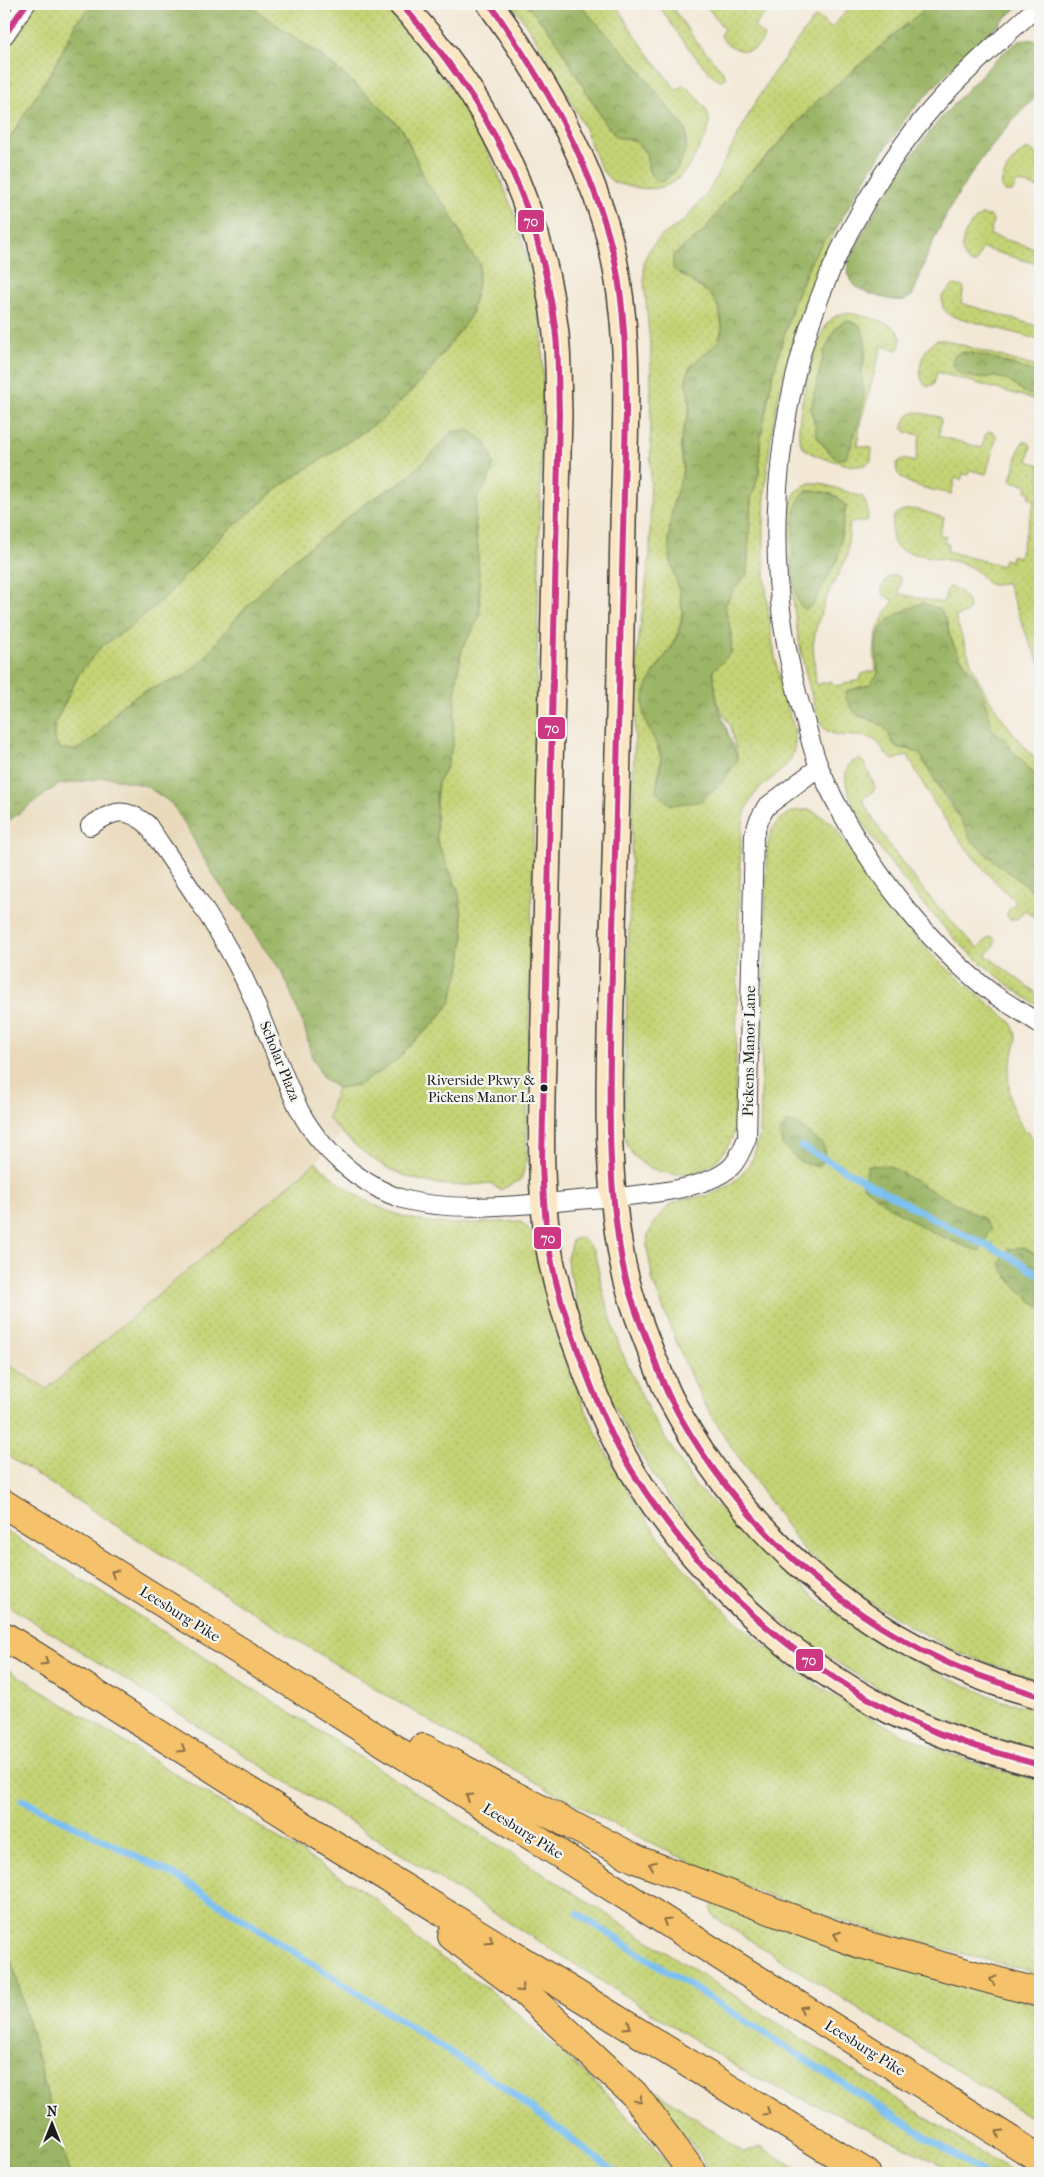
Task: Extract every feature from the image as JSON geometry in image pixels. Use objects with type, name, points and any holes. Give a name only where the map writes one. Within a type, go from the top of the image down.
[{"type":"highway","name":"Leesburg Pike","points":[[4,1504],[259,1663],[1040,2159]]},
{"type":"highway","points":[[4,1636],[315,1833],[866,2173]]},
{"type":"highway","points":[[259,1663],[638,1860],[857,1942],[1040,1993]]},
{"type":"highway","points":[[315,1833],[517,1985],[634,2094],[692,2173]]},
{"type":"main road","points":[[401,4],[422,26],[454,66],[489,119],[522,190],[541,248],[556,328],[559,414],[541,1134],[551,1260],[571,1333],[595,1397],[619,1448],[662,1515],[696,1558],[757,1620],[802,1656],[890,1711],[942,1734],[994,1753],[1040,1765]]},
{"type":"main road","points":[[490,4],[532,66],[560,114],[584,164],[606,228],[617,282],[625,348],[621,643],[608,1144],[613,1197],[627,1286],[671,1400],[704,1456],[736,1500],[810,1576],[848,1605],[898,1637],[947,1662],[994,1682],[1040,1696]]},
{"type":"street","points":[[4,36],[26,4]]},
{"type":"street","points":[[1040,4],[943,96],[899,151],[862,209],[842,248],[823,293],[800,363],[789,410],[781,460],[776,519],[777,576],[792,675],[819,767],[859,842],[918,922],[951,956],[993,993],[1040,1024]]},
{"type":"street","name":"Pickens Manor Lane","points":[[545,1202],[613,1197],[703,1184],[721,1175],[733,1165],[747,1138],[754,836],[758,822],[766,807],[819,767]]},
{"type":"street","name":"Scholar Plaza","points":[[90,826],[116,812],[131,814],[146,824],[218,931],[255,998],[300,1112],[329,1152],[346,1167],[363,1180],[381,1190],[400,1198],[437,1206],[545,1202]]},
{"type":"shaded area","points":[[108,777],[146,786],[171,803],[186,825],[219,884],[243,914],[260,943],[283,973],[305,1029],[311,1055],[323,1078],[337,1088],[328,1118],[342,1133],[316,1162],[47,1390],[4,1362],[4,824],[58,785]]},
{"type":"green space","points":[[4,4],[94,4],[78,20],[55,65],[4,148]]},
{"type":"green space","points":[[94,4],[246,4],[250,6],[320,55],[378,104],[403,130],[426,182],[447,208],[470,252],[480,264],[477,288],[470,317],[429,372],[383,419],[282,485],[221,537],[166,596],[132,626],[102,646],[79,674],[54,725],[54,739],[61,749],[77,750],[96,736],[122,705],[141,693],[182,677],[204,659],[225,631],[279,571],[369,501],[402,482],[435,451],[452,431],[470,431],[486,442],[494,465],[488,482],[478,496],[475,518],[475,534],[478,546],[480,616],[462,649],[456,683],[453,742],[447,766],[438,783],[436,800],[437,841],[459,893],[464,934],[461,965],[450,1003],[434,1024],[412,1043],[395,1062],[358,1085],[337,1088],[323,1078],[311,1055],[305,1029],[283,973],[260,943],[243,914],[219,884],[186,825],[171,803],[146,786],[108,777],[58,785],[4,824],[4,148],[55,65],[78,20]]},
{"type":"green space","points":[[246,4],[380,4],[412,37],[466,111],[488,152],[506,194],[522,238],[533,282],[542,333],[543,373],[526,1162],[521,1180],[500,1190],[490,1183],[442,1184],[420,1181],[400,1174],[363,1152],[328,1118],[337,1088],[358,1085],[395,1062],[412,1043],[434,1024],[450,1003],[461,965],[464,934],[459,893],[437,841],[436,800],[438,783],[447,766],[456,683],[462,649],[469,636],[480,601],[475,518],[478,496],[488,482],[452,431],[435,451],[402,482],[369,501],[279,571],[204,659],[182,677],[141,693],[122,705],[96,736],[77,750],[61,749],[54,739],[54,725],[79,674],[102,646],[132,626],[166,596],[221,537],[282,485],[383,419],[429,372],[470,317],[477,288],[480,264],[470,252],[458,227],[426,182],[403,130],[378,104],[320,55]]},
{"type":"green space","points":[[512,4],[526,4],[554,37],[602,118],[616,137],[635,141],[646,153],[649,171],[677,169],[686,149],[686,131],[635,64],[579,4],[616,4],[637,38],[668,80],[677,90],[683,85],[687,87],[708,114],[709,127],[706,135],[682,175],[666,186],[646,189],[618,184],[606,175],[598,163],[585,129],[560,81],[542,49]]},
{"type":"green space","points":[[526,4],[579,4],[635,64],[686,131],[686,149],[677,169],[664,181],[656,182],[649,171],[646,153],[635,141],[616,137],[602,118],[554,37]]},
{"type":"green space","points":[[658,4],[670,4],[695,40],[722,70],[726,78],[720,81],[705,68]]},
{"type":"green space","points":[[705,4],[772,4],[754,27],[764,36],[761,43],[756,48],[743,51],[730,46],[720,35],[724,29]]},
{"type":"green space","points":[[853,4],[930,4],[815,103],[768,155],[740,182],[703,232],[673,255],[694,284],[711,294],[719,308],[722,328],[718,343],[690,367],[686,380],[690,405],[680,446],[683,467],[674,500],[669,556],[679,588],[682,612],[673,645],[656,669],[656,744],[661,758],[656,791],[738,760],[731,727],[717,703],[713,671],[731,653],[731,633],[724,606],[734,589],[747,574],[751,500],[759,473],[760,442],[773,374],[793,305],[811,261],[825,239],[837,227],[816,274],[785,369],[774,417],[767,466],[764,515],[769,617],[779,676],[793,724],[795,742],[793,753],[784,768],[763,785],[751,800],[745,813],[742,827],[734,1133],[724,1152],[708,1167],[691,1173],[672,1174],[653,1169],[638,1160],[627,1144],[623,1133],[637,653],[650,552],[651,355],[644,260],[651,247],[660,237],[685,220],[710,189],[752,108],[772,75],[815,17],[831,28]]},
{"type":"green space","points":[[930,4],[1021,4],[956,63],[910,113],[871,169],[837,227],[825,239],[811,261],[793,305],[773,374],[760,442],[759,473],[751,500],[747,574],[734,589],[725,606],[731,633],[731,653],[713,671],[717,703],[738,760],[722,782],[699,802],[670,805],[656,791],[661,757],[660,751],[645,721],[643,705],[648,683],[672,645],[681,624],[681,603],[669,550],[669,534],[670,520],[683,468],[682,436],[690,409],[686,380],[688,372],[693,365],[717,341],[721,334],[722,326],[717,305],[706,291],[673,269],[673,255],[703,232],[740,182],[769,155],[815,103]]},
{"type":"green space","points":[[1024,39],[1040,41],[1040,93],[1008,126],[966,181],[933,242],[912,296],[905,300],[894,300],[862,290],[852,283],[848,274],[848,264],[860,238],[889,189],[922,142],[958,99],[1011,46]]},
{"type":"green space","points":[[1025,150],[1031,150],[1039,156],[1037,169],[1040,171],[1040,188],[1017,182],[1012,192],[1005,192],[1001,188],[1005,172],[1016,157]]},
{"type":"green space","points":[[982,215],[990,216],[993,220],[990,235],[1040,250],[1040,265],[982,248],[976,263],[972,264],[966,259],[962,246],[964,238],[971,224]]},
{"type":"green space","points":[[954,285],[964,287],[961,303],[1040,327],[1040,340],[949,315],[943,308],[942,296]]},
{"type":"green space","points":[[846,313],[885,322],[899,334],[901,341],[897,350],[882,346],[861,420],[857,445],[872,448],[871,461],[859,466],[847,465],[812,454],[801,444],[799,434],[806,384],[822,334],[827,324],[833,318]],"holes":[[[866,352],[861,375],[864,393],[851,448],[832,456],[818,439],[811,408]]]},
{"type":"green space","points":[[846,320],[860,325],[865,340],[862,366],[864,393],[860,417],[848,453],[845,459],[837,459],[818,439],[811,408],[824,352],[835,329]]},
{"type":"green space","points":[[938,340],[945,340],[1040,368],[1040,401],[937,372],[934,384],[928,387],[923,382],[921,376],[921,362],[928,348]]},
{"type":"green space","points":[[960,352],[978,354],[1040,373],[1040,395],[1028,394],[1005,379],[995,377],[977,378],[959,374],[952,364],[954,356]]},
{"type":"green space","points":[[918,412],[941,419],[939,436],[982,448],[985,435],[988,432],[993,432],[996,435],[996,439],[986,474],[970,470],[968,475],[963,474],[961,480],[955,478],[951,494],[916,485],[900,477],[897,463],[903,459],[915,462],[920,435],[906,432],[903,428],[906,419]]},
{"type":"green space","points":[[1023,442],[1031,445],[1028,461],[1040,465],[1040,664],[1028,639],[1007,582],[992,585],[966,565],[908,552],[896,546],[892,536],[894,516],[900,512],[912,509],[944,518],[939,535],[946,537],[944,542],[949,544],[947,551],[1002,566],[1004,559],[1011,561],[1012,555],[1019,557],[1035,500],[1029,498],[1030,493],[1026,491],[1027,485],[1011,481],[1020,446]]},
{"type":"green space","points":[[809,483],[820,483],[863,497],[868,512],[867,521],[850,522],[847,557],[827,596],[816,628],[813,645],[816,685],[831,681],[836,686],[859,680],[862,674],[876,670],[874,651],[877,634],[883,617],[894,601],[884,595],[881,588],[889,577],[896,575],[901,579],[899,594],[943,603],[948,587],[964,595],[969,607],[968,612],[955,617],[972,665],[993,705],[1040,765],[1040,780],[1012,750],[1007,741],[991,728],[977,681],[956,650],[949,634],[947,622],[922,603],[900,614],[887,624],[882,630],[877,646],[878,674],[869,685],[847,691],[858,716],[885,727],[897,748],[909,749],[920,754],[942,793],[983,851],[1040,896],[1040,922],[1025,910],[1017,919],[1010,919],[1007,916],[1008,911],[1016,902],[999,886],[955,833],[930,796],[908,755],[894,760],[870,738],[833,734],[821,725],[802,656],[791,577],[791,503],[795,493]],"holes":[[[827,494],[838,496],[826,573],[814,601],[806,610],[794,542],[795,515],[798,501]]]},
{"type":"green space","points":[[806,491],[828,493],[838,498],[846,506],[838,558],[813,605],[806,610],[800,606],[794,586],[792,556],[795,513],[798,502]]},
{"type":"green space","points":[[922,603],[940,609],[947,622],[949,634],[956,650],[977,681],[985,700],[991,728],[1007,741],[1012,750],[1040,780],[1040,896],[1000,866],[972,841],[955,809],[920,754],[909,749],[897,748],[884,728],[854,711],[845,696],[847,691],[869,685],[878,674],[877,639],[884,624],[897,614]]},
{"type":"green space","points":[[860,759],[864,763],[875,787],[873,792],[862,799],[886,840],[929,896],[978,948],[989,937],[994,938],[996,941],[994,946],[986,955],[1040,996],[1040,1007],[998,977],[959,943],[904,881],[881,850],[861,818],[848,791],[847,770]]},
{"type":"green space","points":[[811,810],[834,825],[847,847],[905,927],[937,960],[1012,1023],[1017,1038],[1008,1075],[1011,1104],[1021,1126],[1040,1145],[1040,1206],[1032,1209],[1040,1242],[1040,1681],[959,1653],[913,1628],[865,1599],[804,1551],[730,1445],[704,1403],[684,1361],[653,1282],[647,1246],[648,1234],[659,1216],[671,1204],[685,1199],[710,1195],[727,1187],[741,1176],[753,1158],[760,1133],[767,849],[770,834],[780,819],[791,812]]},
{"type":"green space","points":[[787,1123],[796,1123],[824,1146],[825,1158],[818,1167],[799,1161],[782,1145],[780,1131]]},
{"type":"green space","points":[[316,1162],[328,1174],[371,1203],[419,1221],[468,1224],[520,1221],[532,1232],[556,1334],[594,1428],[636,1505],[670,1551],[700,1585],[766,1647],[803,1675],[880,1723],[963,1759],[1040,1781],[1040,1974],[873,1930],[807,1909],[731,1880],[646,1841],[522,1775],[386,1695],[4,1454],[4,1362],[47,1389]]},
{"type":"green space","points":[[868,1165],[889,1166],[983,1218],[991,1229],[980,1251],[934,1233],[875,1196],[863,1186]]},
{"type":"green space","points":[[581,1237],[594,1250],[604,1296],[620,1348],[636,1384],[650,1413],[695,1486],[814,1597],[870,1637],[927,1668],[999,1700],[1040,1710],[1040,1751],[980,1733],[923,1710],[868,1682],[817,1648],[769,1610],[725,1567],[685,1520],[649,1468],[623,1424],[601,1378],[589,1346],[567,1261],[572,1240]]},
{"type":"green space","points":[[1023,1247],[1040,1257],[1040,1307],[1022,1293],[1012,1282],[1000,1263],[1007,1250]]},
{"type":"green space","points":[[4,1530],[1013,2173],[958,2173],[843,2117],[750,2075],[4,1603]]},
{"type":"green space","points":[[4,1667],[376,1899],[423,1945],[495,1994],[601,2088],[655,2147],[674,2173],[71,2173],[61,2147],[15,1972],[4,1949]]},
{"type":"green space","points":[[715,1903],[1040,2005],[1040,2123],[715,1918],[710,1908]]},
{"type":"green space","points":[[4,1949],[15,1972],[61,2147],[71,2173],[4,2173]]},
{"type":"green space","points":[[649,2089],[658,2092],[744,2153],[761,2147],[803,2173],[711,2173],[691,2143]]},
{"type":"waterway","points":[[801,1146],[956,1231],[1009,1256],[1040,1275]]},
{"type":"waterway","points":[[22,1800],[176,1876],[501,2085],[616,2173]]},
{"type":"waterway","points":[[578,1914],[983,2173]]},
{"type":"transit line","name":"70","points":[[4,36],[26,4]]},
{"type":"transit line","name":"70","points":[[401,4],[432,40],[459,77],[483,115],[504,154],[536,236],[547,280],[555,327],[559,414],[542,1161],[547,1234],[551,1258],[560,1296],[581,1359],[598,1404],[619,1449],[644,1490],[702,1565],[735,1599],[808,1660],[889,1710],[925,1728],[963,1742],[1040,1765]]},
{"type":"transit line","name":"70","points":[[490,4],[530,64],[581,159],[606,226],[615,261],[621,298],[626,412],[610,1050],[610,1129],[614,1209],[624,1273],[634,1307],[667,1392],[694,1440],[721,1479],[752,1517],[786,1552],[822,1584],[861,1613],[902,1639],[967,1671],[1040,1696]]},
{"type":"place","name":"Riverside Pkwy & Pickens Manor La","points":[[544,1088]]}]
